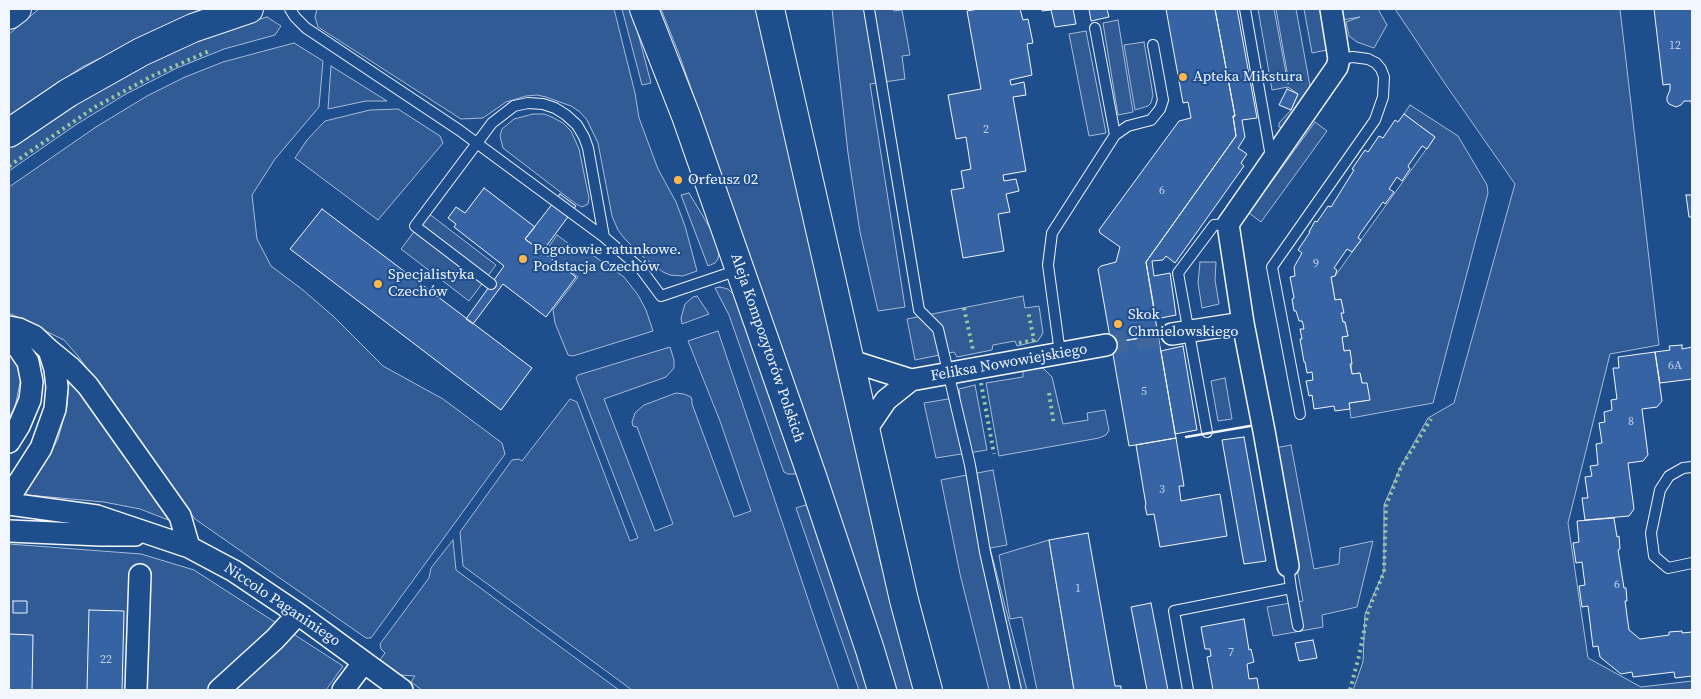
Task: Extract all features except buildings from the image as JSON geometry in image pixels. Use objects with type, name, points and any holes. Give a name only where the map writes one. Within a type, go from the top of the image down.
[{"type":"street","points":[[9,16],[17,9]]},
{"type":"street","points":[[9,132],[68,93],[141,52],[193,28],[249,9]]},
{"type":"street","name":"Aleja Kompozytorów Polskich","points":[[644,9],[686,116],[812,476],[882,690]]},
{"type":"street","points":[[770,9],[848,360],[904,600],[928,690]]},
{"type":"street","points":[[1288,566],[1243,323],[1228,224],[1337,67],[1340,59],[1331,9]]},
{"type":"street","points":[[1180,333],[1243,323]]},
{"type":"street","points":[[9,327],[19,329],[34,336],[71,368],[88,386],[180,516],[189,547]]},
{"type":"street","points":[[9,334],[28,362],[32,382],[30,400],[19,426],[9,442]]},
{"type":"street","name":"Feliksa Nowowiejskiego","points":[[865,431],[886,400],[911,380],[1106,345]]},
{"type":"street","points":[[9,498],[41,448],[55,409],[56,369],[49,350]]},
{"type":"street","name":"Feliksa Nowowiejskiego","points":[[848,360],[911,380]]},
{"type":"street","name":"Niccolo Paganiniego","points":[[9,504],[97,516],[189,547],[234,571],[298,614],[402,690]]},
{"type":"street","name":"Niccolo Paganiniego","points":[[9,531],[101,535],[153,534]]},
{"type":"street","points":[[136,690],[140,575]]},
{"type":"street","points":[[219,690],[298,614]]},
{"type":"street","points":[[347,689],[364,662]]},
{"type":"lane","points":[[290,9],[306,28],[476,143],[604,237],[641,269],[661,296],[739,270]]},
{"type":"lane","points":[[869,9],[919,310],[938,329],[970,465],[985,552],[1016,690]]},
{"type":"lane","points":[[1246,9],[1272,161]]},
{"type":"lane","points":[[1095,28],[1115,135]]},
{"type":"lane","points":[[1060,353],[1048,265],[1052,233],[1115,135],[1128,126],[1151,120],[1160,109],[1163,100],[1153,46]]},
{"type":"lane","points":[[1300,414],[1272,267],[1374,120],[1384,97],[1384,77],[1381,68],[1376,63],[1368,58],[1353,57],[1340,59]]},
{"type":"lane","points":[[491,284],[414,226],[492,122],[514,106],[528,103],[543,104],[555,108],[577,125],[586,142],[604,237]]},
{"type":"lane","points":[[1207,432],[1180,333],[1178,273],[1214,225],[1228,224]]},
{"type":"lane","points":[[1692,467],[1683,468],[1669,476],[1660,490],[1651,533],[1654,556],[1668,568],[1692,563]]},
{"type":"lane","points":[[1288,566],[1298,626]]},
{"type":"lane","points":[[1188,690],[1174,611],[1291,588]]},
{"type":"shaded area","points":[[39,9],[201,9],[82,67],[9,116],[9,34]]},
{"type":"shaded area","points":[[317,9],[614,9],[635,93],[639,118],[658,169],[676,202],[685,226],[697,271],[683,276],[670,275],[663,272],[642,256],[618,230],[612,216],[598,143],[587,120],[580,112],[571,106],[537,95],[506,102],[483,118],[461,119],[318,27],[315,17]]},
{"type":"shaded area","points":[[622,9],[631,9],[633,14],[651,83],[642,85]]},
{"type":"shaded area","points":[[661,9],[757,9],[880,561],[916,690],[897,690],[794,382],[679,54]]},
{"type":"shaded area","points":[[832,9],[902,10],[910,55],[902,56],[905,79],[870,84],[905,307],[878,311],[860,232],[848,153]]},
{"type":"shaded area","points":[[1258,9],[1274,9],[1288,84],[1276,9],[1296,9],[1310,86],[1283,128],[1279,127],[1279,123],[1291,110],[1298,94],[1288,87],[1272,90]]},
{"type":"shaded area","points":[[1304,9],[1320,9],[1327,50],[1312,53]]},
{"type":"shaded area","points":[[1340,9],[1378,9],[1387,25],[1374,48],[1357,42],[1349,36],[1346,22],[1360,17],[1342,20]]},
{"type":"shaded area","points":[[1395,9],[1620,9],[1659,345],[1610,354],[1568,523],[1588,658],[1641,687],[1692,681],[1692,690],[1353,690],[1363,662],[1365,614],[1384,571],[1384,505],[1401,466],[1428,418],[1454,403],[1515,184]]},
{"type":"shaded area","points":[[267,17],[281,26],[275,35],[224,49],[177,68],[126,94],[77,124],[9,171],[9,148],[92,92],[168,52],[213,33]]},
{"type":"shaded area","points":[[1118,20],[1133,112],[1118,115],[1103,23]]},
{"type":"shaded area","points":[[1086,31],[1106,133],[1089,136],[1069,34]]},
{"type":"shaded area","points":[[1144,42],[1153,95],[1148,106],[1135,110],[1124,45]]},
{"type":"shaded area","points":[[294,43],[323,61],[319,107],[275,159],[252,195],[257,239],[271,266],[333,316],[383,366],[443,399],[502,443],[505,454],[371,638],[366,638],[195,519],[78,356],[64,340],[9,313],[9,187],[96,127],[147,96],[185,77],[223,62]]},
{"type":"shaded area","points":[[331,66],[387,101],[366,101],[328,109]]},
{"type":"shaded area","points":[[1410,105],[1458,136],[1487,185],[1488,193],[1433,403],[1351,418],[1349,403],[1369,400],[1360,373],[1352,374],[1350,351],[1344,351],[1342,337],[1348,336],[1341,313],[1343,312],[1341,300],[1335,300],[1331,277],[1335,276],[1435,137],[1404,114]]},
{"type":"shaded area","points":[[398,109],[440,136],[443,143],[378,220],[295,158],[307,140],[325,121],[370,110]]},
{"type":"shaded area","points":[[533,114],[544,114],[552,117],[563,123],[571,131],[579,149],[589,198],[588,204],[582,207],[576,204],[503,148],[500,136],[502,129],[514,119]]},
{"type":"shaded area","points":[[1315,122],[1327,131],[1261,222],[1249,213]]},
{"type":"shaded area","points":[[689,193],[713,233],[719,252],[715,263],[708,266],[681,195]]},
{"type":"shaded area","points":[[428,213],[496,265],[469,301],[401,249]]},
{"type":"shaded area","points":[[557,235],[573,247],[581,247],[624,277],[638,295],[646,310],[653,331],[573,356],[568,355],[555,323],[553,310],[578,277],[545,252]]},
{"type":"shaded area","points":[[1200,262],[1216,262],[1215,280],[1219,304],[1202,308],[1198,283]]},
{"type":"shaded area","points":[[715,288],[728,289],[735,296],[797,474],[784,472],[729,315]]},
{"type":"shaded area","points":[[697,296],[709,314],[682,324],[681,318],[685,304]]},
{"type":"shaded area","points":[[1023,296],[1025,308],[1039,306],[1043,333],[1038,341],[1017,346],[1015,341],[993,345],[992,350],[957,357],[954,352],[915,360],[907,319]]},
{"type":"shaded area","points":[[718,331],[839,690],[632,690],[463,566],[460,532],[512,460],[519,459],[522,461],[570,399],[577,402],[630,541],[638,538],[576,378],[578,375],[670,347],[674,368],[666,377],[604,399],[655,531],[673,524],[637,427],[633,426],[632,422],[635,413],[644,405],[676,393],[691,397],[734,517],[751,511],[720,421],[688,341]]},
{"type":"shaded area","points":[[9,354],[15,360],[21,378],[15,407],[9,417]]},
{"type":"shaded area","points":[[1038,367],[1043,368],[1052,377],[1063,424],[1088,420],[1087,413],[1105,410],[1109,430],[1106,435],[1099,438],[999,456],[986,383],[1023,377],[1025,370]]},
{"type":"shaded area","points":[[70,373],[171,521],[140,509],[104,502],[28,495],[25,493],[26,486],[43,466],[58,439],[67,406]]},
{"type":"shaded area","points":[[1225,378],[1232,419],[1218,421],[1211,381]]},
{"type":"shaded area","points":[[975,385],[987,450],[936,458],[924,403],[960,397],[959,389]]},
{"type":"shaded area","points":[[1291,445],[1314,569],[1339,564],[1340,548],[1373,541],[1357,607],[1322,615],[1323,627],[1273,636],[1267,607],[1303,601],[1275,448]]},
{"type":"shaded area","points":[[993,470],[1007,545],[990,548],[1027,690],[989,690],[960,574],[941,480]]},
{"type":"shaded area","points":[[809,504],[869,690],[859,690],[796,508]]},
{"type":"shaded area","points":[[453,540],[456,570],[619,690],[422,690],[411,682],[415,676],[401,675],[380,660],[385,653],[381,649],[380,644],[429,578],[431,568]]},
{"type":"shaded area","points":[[1049,540],[1074,690],[1037,690],[1022,617],[1010,619],[999,555]]},
{"type":"shaded area","points":[[9,544],[141,554],[194,570],[343,666],[326,690],[9,690]]},
{"type":"tunnel","points":[[1106,345],[1172,334]]},
{"type":"hedge","points":[[9,166],[95,107],[152,76],[209,51]]},
{"type":"hedge","points":[[964,308],[973,350]]},
{"type":"hedge","points":[[1019,343],[1034,340],[1028,311]]},
{"type":"hedge","points":[[981,383],[994,454]]},
{"type":"hedge","points":[[1049,393],[1054,425]]},
{"type":"hedge","points":[[1350,690],[1368,611],[1384,572],[1386,506],[1401,467],[1431,419]]},
{"type":"wall","points":[[1186,437],[1250,426]]},
{"type":"place","name":"Apteka Mikstura","points":[[1183,77]]},
{"type":"place","name":"Orfeusz 02","points":[[678,180]]},
{"type":"place","name":"Pogotowie ratunkowe. Podstacja Czechów","points":[[523,259]]},
{"type":"place","name":"Specjalistyka Czechów","points":[[378,284]]},
{"type":"place","name":"Skok Chmielowskiego","points":[[1118,324]]}]
